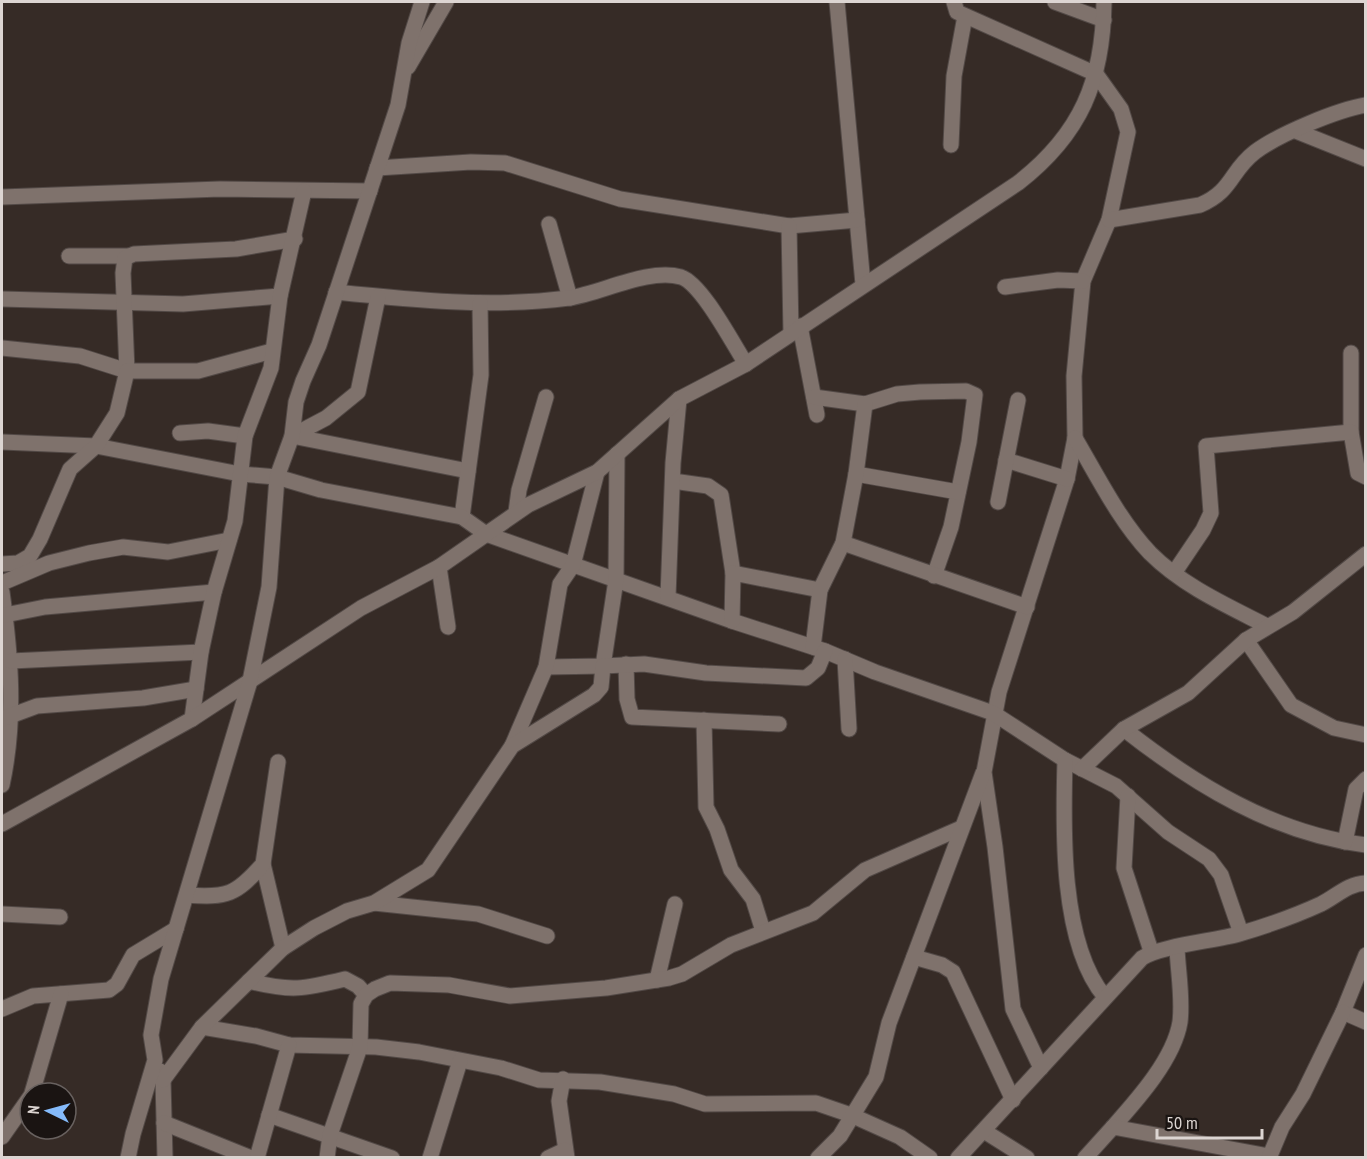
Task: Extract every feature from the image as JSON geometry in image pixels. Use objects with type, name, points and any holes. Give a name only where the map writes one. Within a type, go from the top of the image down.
[{"type":"street","points":[[165,1158],[164,1080],[155,1060],[151,1035],[155,1001],[250,681],[269,587],[277,477],[292,436],[296,402],[336,292],[398,105],[409,43],[422,2]]},
{"type":"street","points":[[404,75],[446,2]]},
{"type":"street","points":[[837,2],[863,284]]},
{"type":"street","points":[[818,1158],[840,1136],[876,1077],[889,1023],[984,772],[993,712],[1067,479],[1075,438],[1074,367],[1083,280],[1109,220],[1128,132],[1121,109],[1096,74],[957,12],[954,2]]},
{"type":"street","points":[[1055,2],[1104,20]]},
{"type":"street","points":[[2,824],[192,719],[361,608],[439,567],[516,512],[597,472],[679,399],[746,364],[795,329],[1018,183],[1042,164],[1073,127],[1096,74],[1104,20],[1104,2]]},
{"type":"street","points":[[951,145],[954,76],[965,16]]},
{"type":"street","points":[[1109,220],[1200,205],[1214,199],[1224,191],[1242,165],[1256,152],[1338,112],[1365,105]]},
{"type":"street","points":[[1296,131],[1365,159]]},
{"type":"street","points":[[377,168],[471,162],[505,163],[620,199],[789,226],[857,220]]},
{"type":"street","points":[[2,197],[220,189],[370,191]]},
{"type":"street","points":[[192,719],[201,651],[214,592],[236,521],[245,436],[267,379],[280,296],[295,239],[304,191]]},
{"type":"street","points":[[549,224],[570,298]]},
{"type":"street","points":[[789,226],[795,329],[817,415]]},
{"type":"street","points":[[69,256],[128,256],[236,249],[295,239]]},
{"type":"street","points":[[2,564],[18,562],[30,556],[40,539],[70,469],[96,446],[117,413],[127,371],[123,261],[128,256]]},
{"type":"street","points":[[336,292],[480,303],[570,298],[657,276],[681,277],[695,285],[746,364]]},
{"type":"street","points":[[1005,287],[1058,280],[1083,280]]},
{"type":"street","points":[[2,299],[183,304],[280,296]]},
{"type":"street","points":[[292,436],[326,418],[358,392],[378,297]]},
{"type":"street","points":[[462,517],[481,375],[480,303]]},
{"type":"street","points":[[2,348],[80,356],[127,371],[198,371],[272,351]]},
{"type":"street","points":[[1351,353],[1352,432],[1358,473],[1365,477]]},
{"type":"street","points":[[814,397],[865,404],[897,394],[920,392],[966,391],[975,395],[969,442],[951,527],[934,576]]},
{"type":"street","points":[[516,512],[519,490],[546,397]]},
{"type":"street","points":[[668,597],[679,399]]},
{"type":"street","points":[[999,502],[1018,400]]},
{"type":"street","points":[[546,667],[644,664],[706,673],[806,678],[818,668],[820,591],[843,543],[856,474],[865,404]]},
{"type":"street","points":[[180,433],[208,431],[245,436]]},
{"type":"street","points":[[1174,573],[1203,530],[1211,513],[1206,446],[1352,432]]},
{"type":"street","points":[[292,436],[468,471]]},
{"type":"street","points":[[1075,438],[1131,528],[1150,552],[1204,595],[1267,626]]},
{"type":"street","points":[[2,442],[96,446],[240,474],[277,477],[321,490],[462,517],[486,534],[573,566],[819,649],[875,672],[993,712],[1065,760],[1101,776],[1128,796],[1168,832],[1216,867],[1241,933]]},
{"type":"street","points":[[512,746],[594,695],[601,687],[616,580],[617,454]]},
{"type":"street","points":[[1006,460],[1067,479]]},
{"type":"street","points":[[164,1080],[202,1028],[283,948],[314,927],[346,911],[374,903],[428,870],[512,746],[546,667],[560,584],[573,566],[597,472]]},
{"type":"street","points":[[856,474],[957,492]]},
{"type":"street","points":[[673,481],[708,486],[721,495],[733,573],[732,621]]},
{"type":"street","points":[[2,583],[50,564],[89,553],[123,547],[168,552],[229,540]]},
{"type":"street","points":[[843,543],[1027,607]]},
{"type":"street","points":[[1082,769],[1124,729],[1188,693],[1246,640],[1293,612],[1365,554]]},
{"type":"street","points":[[439,567],[448,627]]},
{"type":"street","points":[[733,573],[820,591]]},
{"type":"street","points":[[2,592],[11,661],[2,785]]},
{"type":"street","points":[[5,615],[45,608],[214,592]]},
{"type":"street","points":[[1246,640],[1291,705],[1334,728],[1365,735]]},
{"type":"street","points":[[11,661],[201,651]]},
{"type":"street","points":[[845,659],[849,729]]},
{"type":"street","points":[[626,664],[627,699],[632,717],[778,724]]},
{"type":"street","points":[[6,717],[38,706],[143,698],[196,689]]},
{"type":"street","points":[[704,720],[706,807],[717,829],[731,870],[753,899],[763,931]]},
{"type":"street","points":[[1124,729],[1182,773],[1256,813],[1311,835],[1365,845]]},
{"type":"street","points":[[1065,760],[1066,836],[1073,932],[1091,980],[1105,997]]},
{"type":"street","points":[[278,762],[263,864],[283,948]]},
{"type":"street","points":[[984,772],[995,847],[1013,1009],[1041,1068]]},
{"type":"street","points":[[1345,842],[1356,789],[1365,779]]},
{"type":"street","points":[[1128,796],[1124,868],[1151,951]]},
{"type":"street","points":[[327,1158],[330,1136],[360,1047],[359,1016],[366,995],[390,983],[449,985],[510,996],[606,988],[682,974],[711,955],[763,931],[813,913],[865,870],[961,828]]},
{"type":"street","points":[[187,895],[221,897],[231,893],[263,864]]},
{"type":"street","points":[[958,1158],[1105,997],[1151,951],[1177,948],[1241,933],[1321,904],[1349,886],[1365,883]]},
{"type":"street","points":[[374,903],[478,914],[547,936]]},
{"type":"street","points":[[657,980],[675,904]]},
{"type":"street","points":[[2,914],[60,916]]},
{"type":"street","points":[[2,1009],[33,996],[113,988],[134,955],[176,929]]},
{"type":"street","points":[[1085,1158],[1149,1085],[1177,1031],[1180,1012],[1177,948]]},
{"type":"street","points":[[1113,1126],[1269,1157],[1282,1127],[1303,1094],[1343,1012],[1365,955]]},
{"type":"street","points":[[914,957],[942,965],[953,972],[1013,1100]]},
{"type":"street","points":[[249,981],[280,989],[298,990],[345,979],[358,986],[366,995]]},
{"type":"street","points":[[36,1081],[61,994]]},
{"type":"street","points":[[1343,1012],[1365,1022]]},
{"type":"street","points":[[202,1028],[256,1036],[289,1045],[401,1049],[501,1068],[539,1080],[563,1079],[657,1090],[705,1104],[816,1103],[851,1115],[915,1145],[930,1158]]},
{"type":"street","points":[[257,1158],[289,1045]]},
{"type":"street","points":[[128,1158],[132,1134],[155,1060]]},
{"type":"street","points":[[430,1158],[460,1061]]},
{"type":"street","points":[[548,1158],[566,1154],[559,1101],[563,1079]]},
{"type":"street","points":[[2,1137],[18,1114]]},
{"type":"street","points":[[269,1115],[392,1158]]},
{"type":"street","points":[[164,1124],[251,1158]]},
{"type":"street","points":[[984,1131],[1027,1158]]}]
